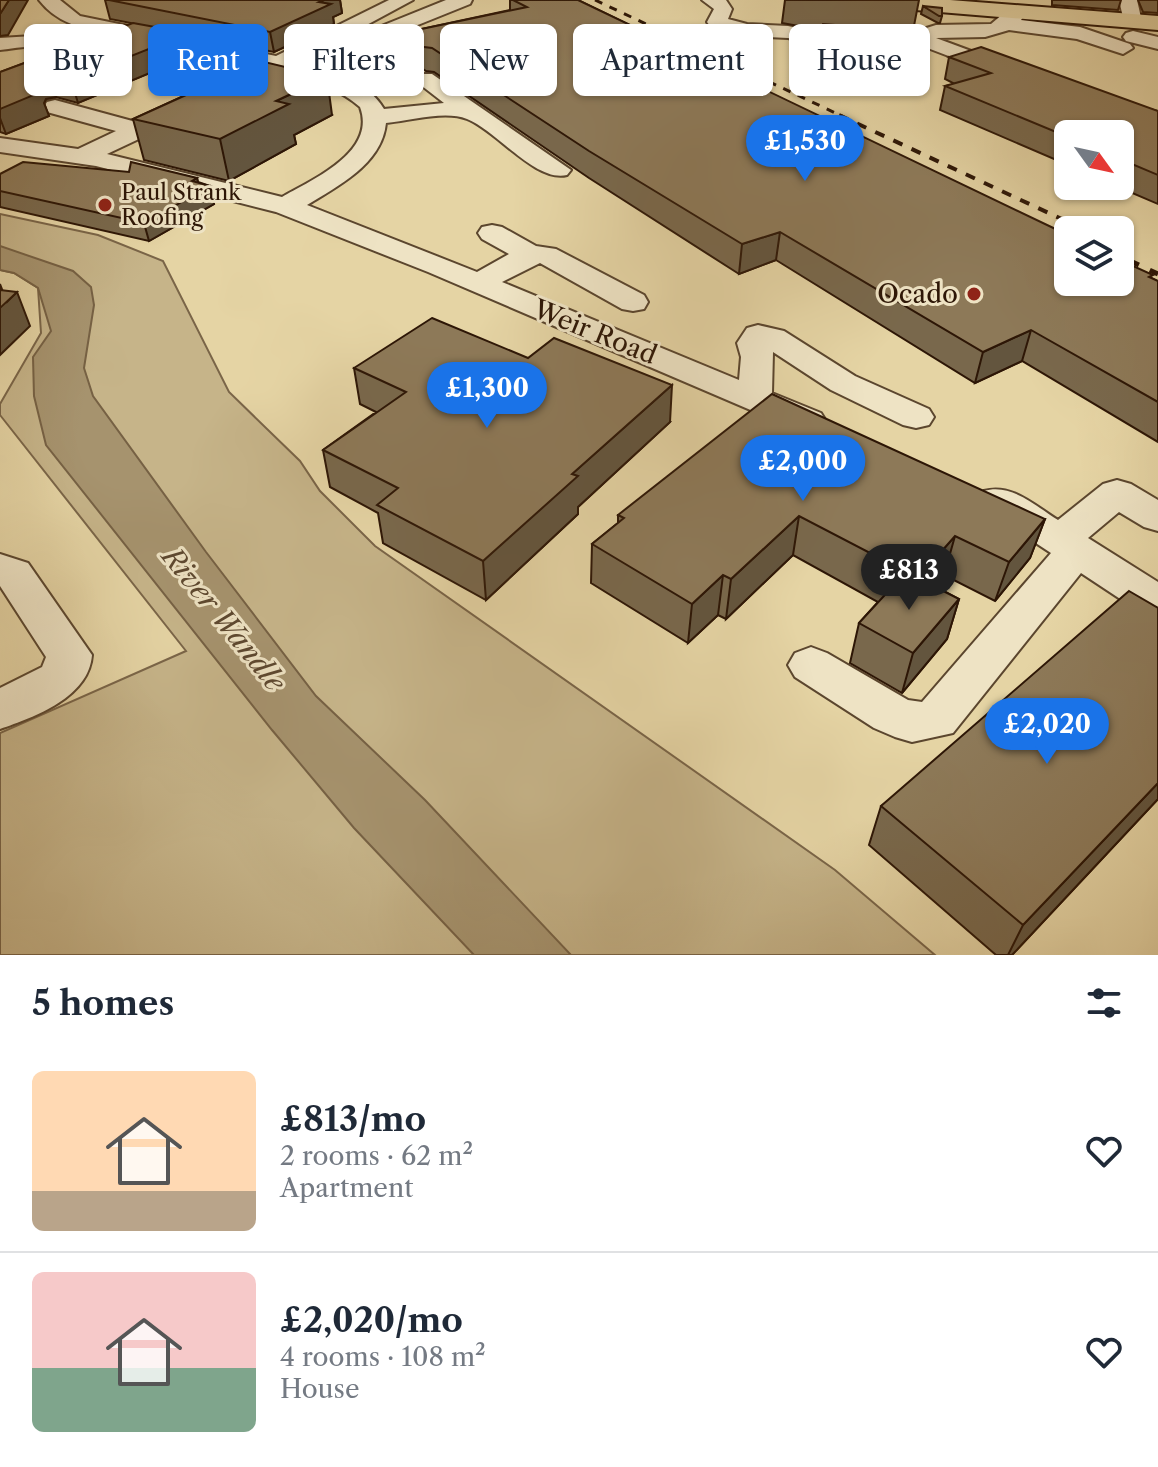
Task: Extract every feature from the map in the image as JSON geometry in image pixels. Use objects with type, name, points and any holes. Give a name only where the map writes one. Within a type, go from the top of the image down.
[{"type":"main road","points":[[860,4],[1129,27],[1158,23]]},
{"type":"street","points":[[48,0],[68,17]]},
{"type":"street","points":[[356,24],[404,0]]},
{"type":"street","points":[[711,0],[718,2],[723,9],[717,22],[747,30],[789,34]]},
{"type":"street","points":[[930,36],[996,30],[1007,16],[932,0]]},
{"type":"street","points":[[407,24],[473,1]]},
{"type":"street","points":[[860,4],[906,14],[916,24]]},
{"type":"street","points":[[351,6],[381,12]]},
{"type":"street","points":[[0,32],[68,17],[148,36]]},
{"type":"street","points":[[1129,27],[1158,43]]},
{"type":"street","points":[[930,37],[1030,81]]},
{"type":"street","points":[[0,44],[51,42],[71,49],[72,53],[64,60],[0,85]]},
{"type":"street","points":[[277,64],[284,60]]},
{"type":"street","points":[[268,62],[340,82],[367,101],[375,117],[372,137],[365,149],[348,166],[286,206]]},
{"type":"street","points":[[424,79],[558,170]]},
{"type":"street","points":[[81,157],[202,98]]},
{"type":"street","points":[[55,107],[138,130]]},
{"type":"street","points":[[375,117],[445,110],[472,112]]},
{"type":"street","name":"Weir Road","points":[[0,145],[81,157],[286,206],[479,283],[840,435]]},
{"type":"street","points":[[492,233],[530,254],[559,259],[633,302]]},
{"type":"street","points":[[479,283],[530,254]]},
{"type":"street","points":[[754,399],[758,357],[753,343],[758,335],[773,338],[843,383],[916,417]]},
{"type":"street","points":[[754,399],[814,364]]},
{"type":"street","points":[[969,488],[998,500],[1158,603]]},
{"type":"street","points":[[811,665],[891,714],[912,723],[936,719],[1062,570],[1067,545],[1117,493],[1158,518]]},
{"type":"street","points":[[0,569],[13,573],[69,655],[68,669],[58,680],[0,710]]},
{"type":"shaded area","points":[[0,214],[98,235],[163,261],[229,392],[300,461],[320,491],[375,546],[835,870],[935,955],[0,955],[0,733],[186,651],[0,415],[0,404],[41,333],[38,288],[14,273],[0,270]]},
{"type":"water","name":"River Wandle","points":[[0,246],[73,271],[91,287],[94,305],[84,368],[93,396],[316,696],[425,800],[571,955],[474,955],[354,828],[272,730],[46,445],[34,396],[33,357],[51,331],[38,288],[14,273],[0,270]]},
{"type":"building","points":[[0,0],[9,0],[0,14]]},
{"type":"building","points":[[109,0],[324,0],[319,2],[331,4],[270,32],[268,24],[230,24]]},
{"type":"building","points":[[513,0],[578,0],[628,24],[573,24],[573,96],[773,96],[773,94],[1054,228],[1054,296],[1134,296],[1134,266],[1153,275],[1149,277],[1158,281],[1158,402],[1031,330],[983,352],[780,232],[742,244],[589,151],[505,96],[557,96],[557,24],[446,24],[527,7]]},
{"type":"building","points":[[923,6],[942,8],[942,16],[939,16]]},
{"type":"building","points":[[133,23],[148,26],[148,49],[132,56],[132,24]]},
{"type":"building","points":[[440,25],[440,53],[424,47],[424,28]]},
{"type":"building","points":[[981,47],[1158,111],[1158,175],[1134,165],[1134,120],[1054,120],[1054,131],[945,86],[991,73],[949,57]]},
{"type":"building","points":[[24,63],[24,96],[31,96],[0,109],[0,72]]},
{"type":"building","points":[[268,63],[284,67],[284,96],[287,96],[276,101],[289,104],[220,139],[133,119],[184,96],[268,96]]},
{"type":"building","points":[[23,162],[129,172],[131,162],[197,178],[192,181],[210,186],[144,223],[0,191],[0,174]]},
{"type":"building","points":[[0,290],[17,292],[0,308]]},
{"type":"building","points":[[432,318],[528,358],[554,338],[672,385],[572,474],[578,476],[483,561],[377,505],[398,488],[323,450],[406,392],[354,368]]},
{"type":"building","points":[[772,394],[1045,519],[1009,562],[955,536],[918,578],[799,516],[731,579],[723,575],[692,604],[592,544],[624,518],[618,515]]},
{"type":"building","points":[[906,572],[959,599],[913,653],[859,623]]},
{"type":"building","points":[[1129,591],[1158,608],[1158,783],[1023,925],[881,806]]},
{"type":"railway","points":[[595,0],[844,117]]},
{"type":"railway","points":[[839,115],[1055,216]]},
{"type":"railway","points":[[1134,263],[1158,274]]},
{"type":"place","name":"Paul Strank Roofing","points":[[105,205]]},
{"type":"place","name":"Ocado","points":[[974,294]]}]
